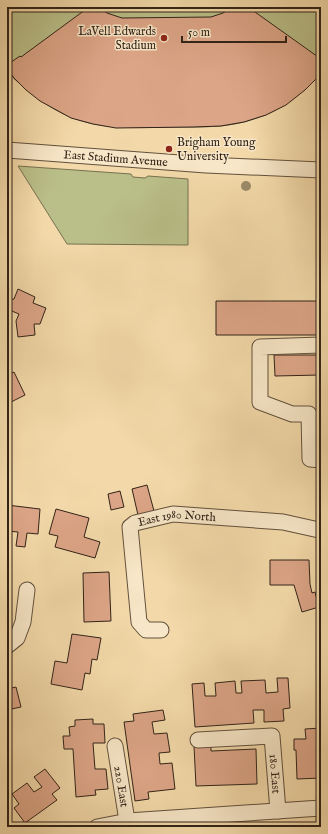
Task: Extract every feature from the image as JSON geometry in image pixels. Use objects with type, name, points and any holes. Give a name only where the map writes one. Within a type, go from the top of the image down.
[{"type":"street","name":"East Stadium Avenue","points":[[7,150],[220,166],[321,170]]},
{"type":"street","points":[[321,345],[260,347],[260,402],[292,414],[308,414],[310,459],[321,460]]},
{"type":"street","name":"East 1980 North","points":[[161,630],[146,630],[139,622],[130,527],[135,523],[173,514],[283,522],[321,531]]},
{"type":"street","points":[[7,646],[17,638],[23,622],[27,590]]},
{"type":"street","name":"180 East","points":[[198,740],[272,736],[278,811]]},
{"type":"street","name":"220 East","points":[[115,746],[128,824]]},
{"type":"street","points":[[97,827],[321,808]]},
{"type":"green space","name":"LaVell Edwards Stadium","points":[[7,7],[321,7],[321,74],[299,95],[282,107],[264,116],[244,122],[205,127],[134,128],[97,125],[63,114],[46,104],[10,74],[7,68]]},
{"type":"green space","points":[[18,166],[131,174],[133,177],[145,178],[148,176],[188,179],[188,245],[67,244]]},
{"type":"building","name":"LaVell Edwards Stadium","points":[[89,7],[99,7],[107,13],[122,18],[211,17],[223,13],[232,7],[248,7],[321,59],[321,74],[305,90],[286,105],[266,115],[244,122],[221,126],[116,128],[71,118],[40,101],[26,90],[14,78],[7,68],[7,65],[20,56],[21,57]]},
{"type":"building","points":[[18,289],[35,297],[33,303],[46,308],[40,324],[34,324],[35,335],[18,337],[16,321],[19,314],[7,309],[8,300],[14,299]]},
{"type":"building","points":[[216,301],[321,301],[321,335],[216,335]]},
{"type":"building","points":[[274,355],[321,355],[321,375],[275,376]]},
{"type":"building","points":[[14,372],[25,395],[7,404],[7,375]]},
{"type":"building","points":[[147,485],[154,511],[138,515],[132,489]]},
{"type":"building","points":[[120,491],[124,507],[111,510],[108,494]]},
{"type":"building","points":[[7,505],[40,509],[38,534],[27,533],[25,547],[16,546],[18,532],[7,531]]},
{"type":"building","points":[[56,509],[89,518],[84,537],[100,542],[95,558],[55,547],[58,536],[49,534]]},
{"type":"building","points":[[270,560],[309,560],[310,584],[312,593],[315,592],[319,607],[302,612],[294,585],[270,585]]},
{"type":"building","points":[[109,572],[111,621],[84,622],[83,573]]},
{"type":"building","points":[[72,634],[101,638],[97,660],[92,659],[90,674],[85,673],[82,690],[51,684],[55,661],[67,663]]},
{"type":"building","points":[[277,678],[288,678],[290,708],[283,709],[284,721],[264,722],[264,710],[253,710],[254,723],[195,727],[192,684],[204,683],[205,696],[216,696],[215,683],[235,681],[236,693],[242,693],[241,681],[265,680],[266,693],[278,692]]},
{"type":"building","points":[[16,687],[21,707],[7,710],[7,689]]},
{"type":"building","points":[[163,710],[165,720],[152,722],[154,734],[167,733],[170,752],[159,753],[160,764],[172,763],[175,789],[148,792],[149,799],[135,801],[124,722],[134,721],[133,714]]},
{"type":"building","points":[[93,719],[93,724],[104,724],[105,743],[93,743],[95,769],[106,769],[108,789],[95,790],[96,795],[76,797],[73,749],[64,749],[63,736],[70,736],[69,727],[75,726],[75,720]]},
{"type":"building","points":[[321,728],[321,778],[297,779],[294,739],[306,739],[305,729]]},
{"type":"building","points":[[194,746],[211,746],[211,751],[256,749],[257,784],[196,786]]},
{"type":"building","points":[[45,769],[60,788],[52,794],[57,800],[25,823],[14,808],[19,804],[12,794],[27,783],[34,792],[42,787],[34,777]]},
{"type":"building","points":[[7,812],[12,827],[7,827]]},
{"type":"place","name":"LaVell Edwards Stadium","points":[[164,38]]},
{"type":"place","name":"Brigham Young University","points":[[169,149]]}]
